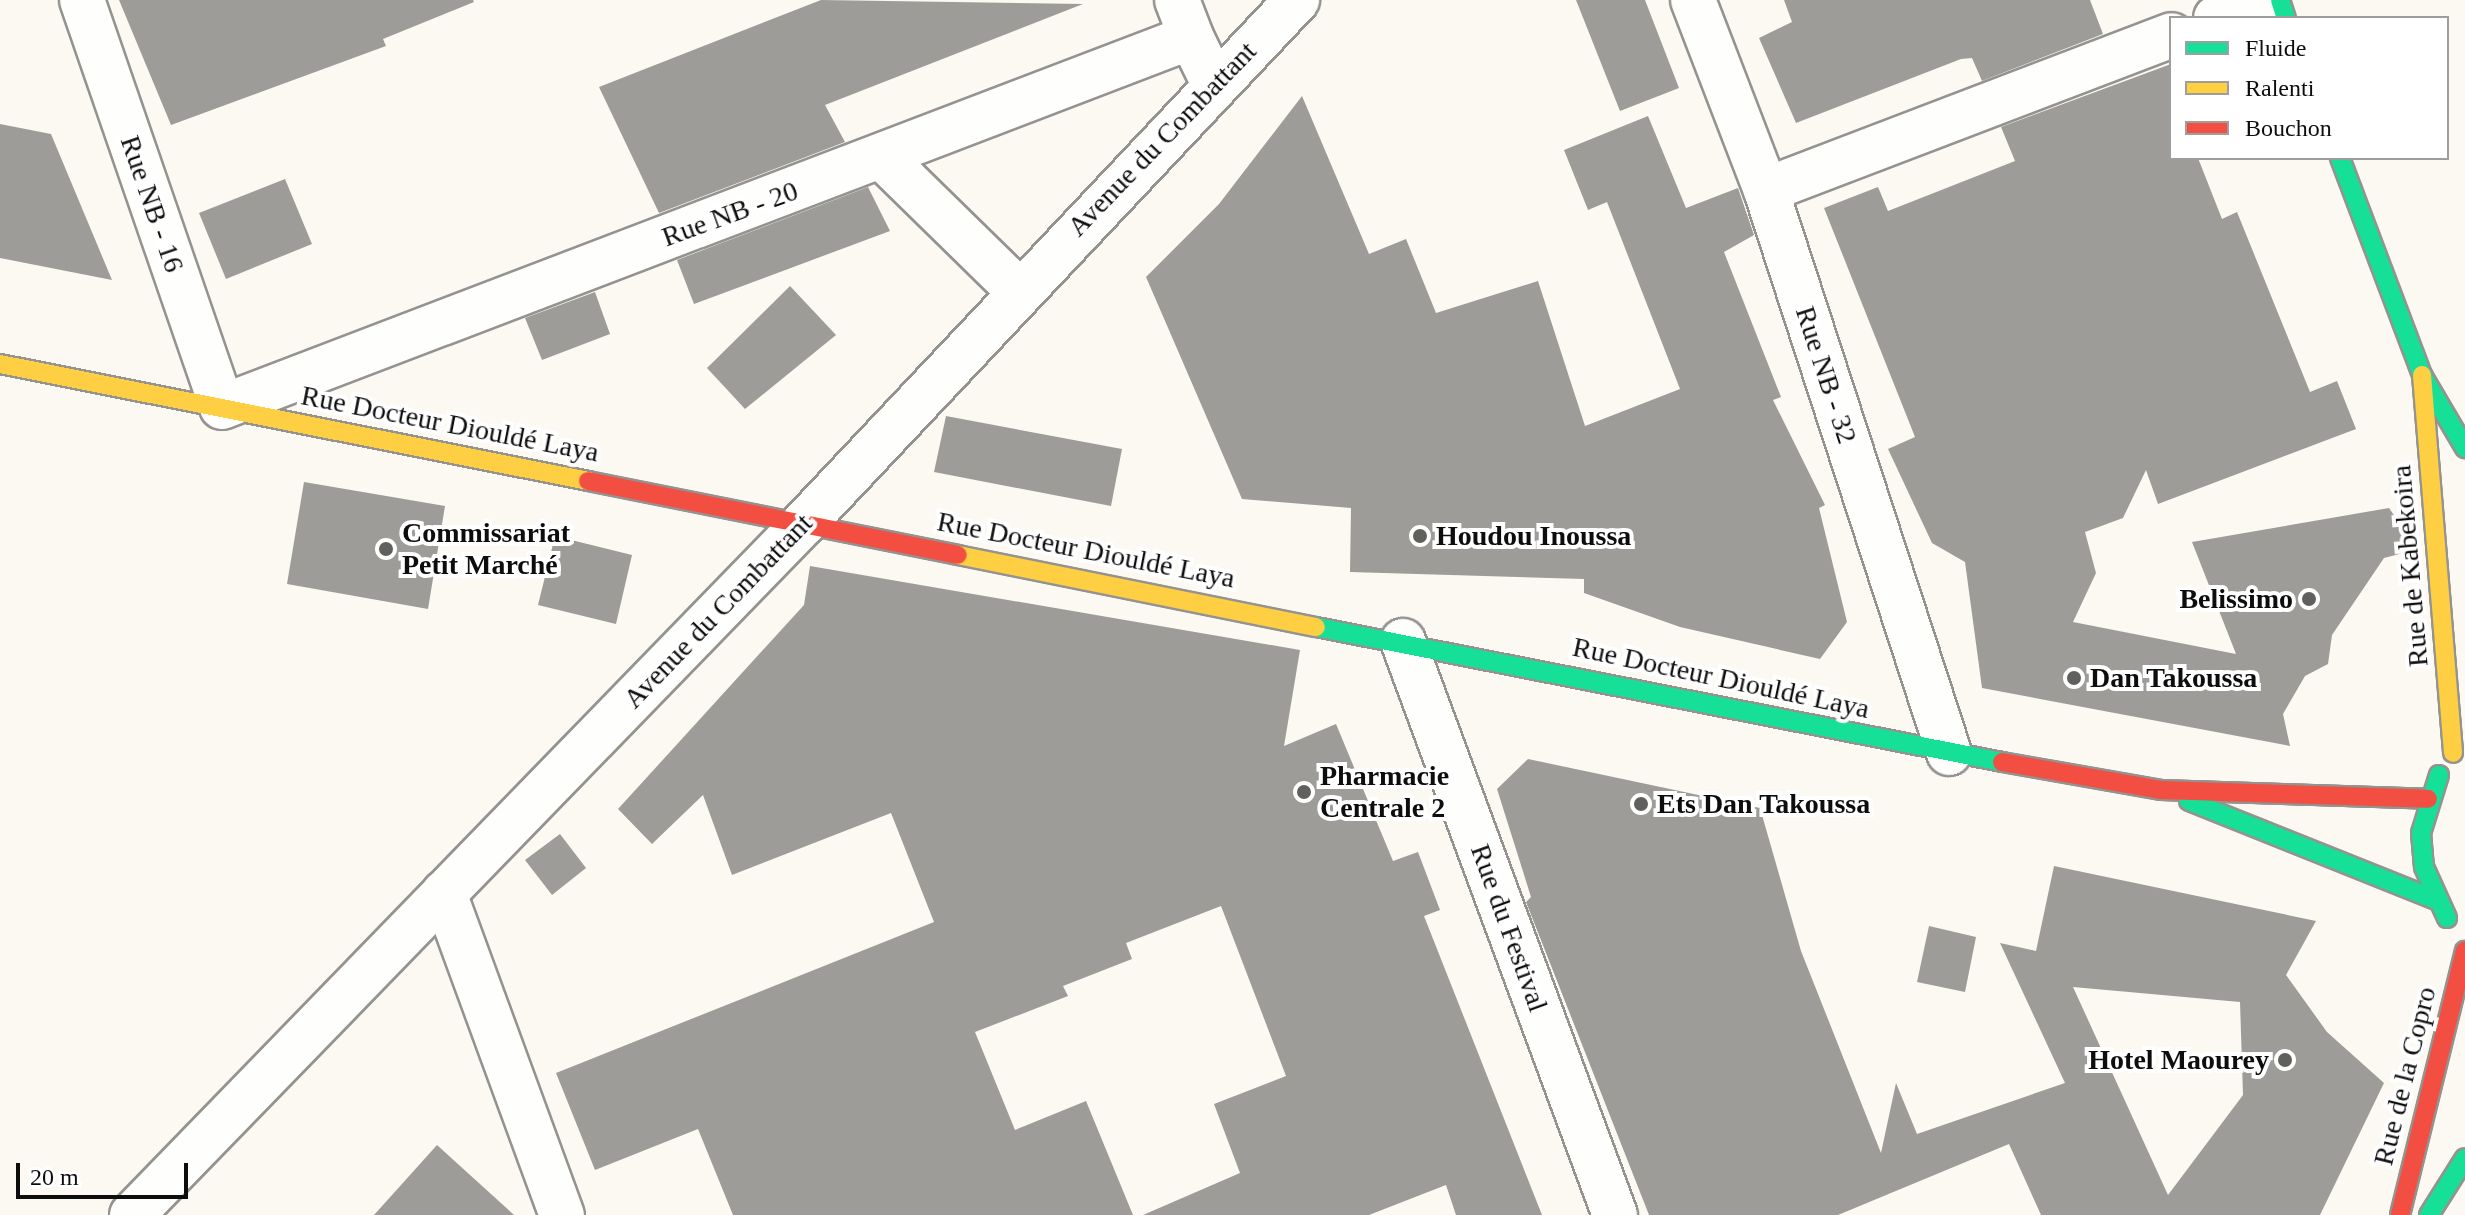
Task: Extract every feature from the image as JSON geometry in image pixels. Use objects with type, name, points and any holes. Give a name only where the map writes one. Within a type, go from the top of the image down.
[{"type":"street","name":"Rue NB - 16","points":[[82,0],[222,407]]},
{"type":"street","name":"Avenue du Combattant","points":[[132,1215],[804,523],[1213,82],[1297,0]]},
{"type":"street","name":"Rue NB - 32","points":[[1693,0],[1766,190],[1949,753]]},
{"type":"street","points":[[2221,16],[2263,0]]},
{"type":"street","name":"Rue NB - 20","points":[[222,407],[883,158],[1184,18],[1213,82]]},
{"type":"street","points":[[1766,190],[2169,36]]},
{"type":"street","points":[[883,158],[1019,291]]},
{"type":"street","name":"Rue de Kabekoira","points":[[2341,160],[2422,375],[2465,448]]},
{"type":"street","name":"Rue Docteur Diouldé Laya","points":[[0,364],[1403,641],[1949,753],[2161,790],[2428,799]]},
{"type":"street","name":"Rue de Kabekoira","points":[[2422,375],[2459,747]]},
{"type":"street","name":"Rue du Festival","points":[[1403,641],[1615,1215]]},
{"type":"street","points":[[2459,747],[2428,799],[2421,833],[2436,900],[2465,939]]},
{"type":"street","name":"Rue Docteur Diouldé Laya","points":[[2161,790],[2436,900]]},
{"type":"street","points":[[444,893],[562,1215]]},
{"type":"street","name":"Rue de la Copro","points":[[2400,1215],[2465,951]]},
{"type":"street","points":[[2429,1215],[2465,1158]]},
{"type":"building","points":[[119,0],[474,2],[383,39],[386,46],[171,125]]},
{"type":"building","points":[[821,0],[1083,4],[825,105],[845,142],[659,213],[599,87]]},
{"type":"building","points":[[1576,0],[1645,0],[1679,88],[1620,111]]},
{"type":"building","points":[[1784,0],[2090,0],[2103,34],[1982,81],[1972,58],[1961,59],[1796,123],[1759,38],[1792,22]]},
{"type":"building","points":[[2169,65],[2169,160],[2199,160],[2222,219],[2237,212],[2310,392],[2337,381],[2356,429],[2158,504],[2146,470],[2123,518],[2085,532],[2096,573],[2073,622],[2236,654],[2192,542],[2389,508],[2410,538],[2411,551],[2384,558],[2332,635],[2328,664],[2305,676],[2283,714],[2290,746],[1982,688],[1965,562],[1932,543],[1888,449],[1915,437],[1824,208],[1878,187],[1888,211],[2015,161],[2001,127]]},
{"type":"building","points":[[1302,96],[1369,254],[1406,239],[1436,313],[1538,281],[1585,426],[1680,389],[1607,202],[1588,210],[1564,150],[1648,116],[1686,208],[1738,188],[1754,235],[1724,252],[1781,397],[1773,400],[1825,505],[1819,508],[1847,622],[1820,659],[1680,627],[1584,593],[1584,579],[1350,572],[1351,508],[1242,499],[1146,277],[1219,204]]},
{"type":"building","points":[[0,124],[51,134],[112,280],[0,258]]},
{"type":"building","points":[[285,179],[312,244],[226,279],[199,213]]},
{"type":"building","points":[[868,187],[890,231],[694,304],[677,260]]},
{"type":"building","points":[[790,286],[836,335],[745,409],[707,368]]},
{"type":"building","points":[[595,292],[610,334],[542,360],[525,318]]},
{"type":"building","points":[[946,416],[1122,449],[1111,506],[934,472]]},
{"type":"building","points":[[304,482],[445,506],[428,609],[287,584]]},
{"type":"building","points":[[555,536],[632,555],[616,624],[538,605]]},
{"type":"building","points":[[810,566],[1300,650],[1284,746],[1336,724],[1393,861],[1418,852],[1440,910],[1424,916],[1542,1215],[1456,1215],[1446,1185],[1369,1215],[1143,1215],[1240,1173],[1214,1104],[1286,1076],[1221,906],[1126,943],[1132,959],[1063,986],[1068,996],[975,1032],[1015,1130],[1086,1101],[1133,1215],[733,1215],[698,1129],[595,1170],[556,1073],[934,922],[891,813],[732,875],[703,795],[652,844],[618,809],[804,605]]},
{"type":"building","points":[[1528,759],[1760,808],[1801,951],[1881,1153],[1896,1083],[1917,1134],[2065,1083],[2000,943],[2036,951],[2054,866],[2316,921],[2286,975],[2327,1032],[2384,1083],[2320,1215],[2041,1215],[2009,1144],[1838,1215],[1649,1215],[1526,902],[1531,897],[1497,789]],"holes":[[[2073,987],[2240,1002],[2243,1095],[2168,1195]]]},
{"type":"building","points":[[560,834],[586,868],[552,895],[525,860]]},
{"type":"building","points":[[1929,926],[1976,937],[1965,992],[1917,982]]},
{"type":"building","points":[[437,1145],[514,1215],[374,1215]]},
{"type":"traffic: fast","points":[[2280,0],[2285,16]]},
{"type":"traffic: fast","points":[[2341,160],[2422,375],[2465,448]]},
{"type":"traffic: fast","points":[[1316,627],[2002,762]]},
{"type":"traffic: fast","points":[[2439,775],[2421,833],[2424,867],[2447,918]]},
{"type":"traffic: fast","points":[[2189,801],[2436,900]]},
{"type":"traffic: fast","points":[[2429,1215],[2465,1158]]},
{"type":"traffic: slow","points":[[0,364],[588,481]]},
{"type":"traffic: slow","points":[[2422,375],[2453,753]]},
{"type":"traffic: slow","points":[[958,555],[1316,627]]},
{"type":"traffic: jam","points":[[588,481],[958,555]]},
{"type":"traffic: jam","points":[[2002,762],[2161,790],[2428,799]]},
{"type":"traffic: jam","points":[[2400,1215],[2465,951]]},
{"type":"place","name":"Houdou Inoussa","points":[[1420,536]]},
{"type":"place","name":"Commissariat Petit Marché","points":[[386,549]]},
{"type":"place","name":"Belissimo","points":[[2309,599]]},
{"type":"place","name":"Dan Takoussa","points":[[2074,678]]},
{"type":"place","name":"Pharmacie Centrale 2","points":[[1304,792]]},
{"type":"place","name":"Ets Dan Takoussa","points":[[1641,804]]},
{"type":"place","name":"Hotel Maourey","points":[[2285,1060]]}]
